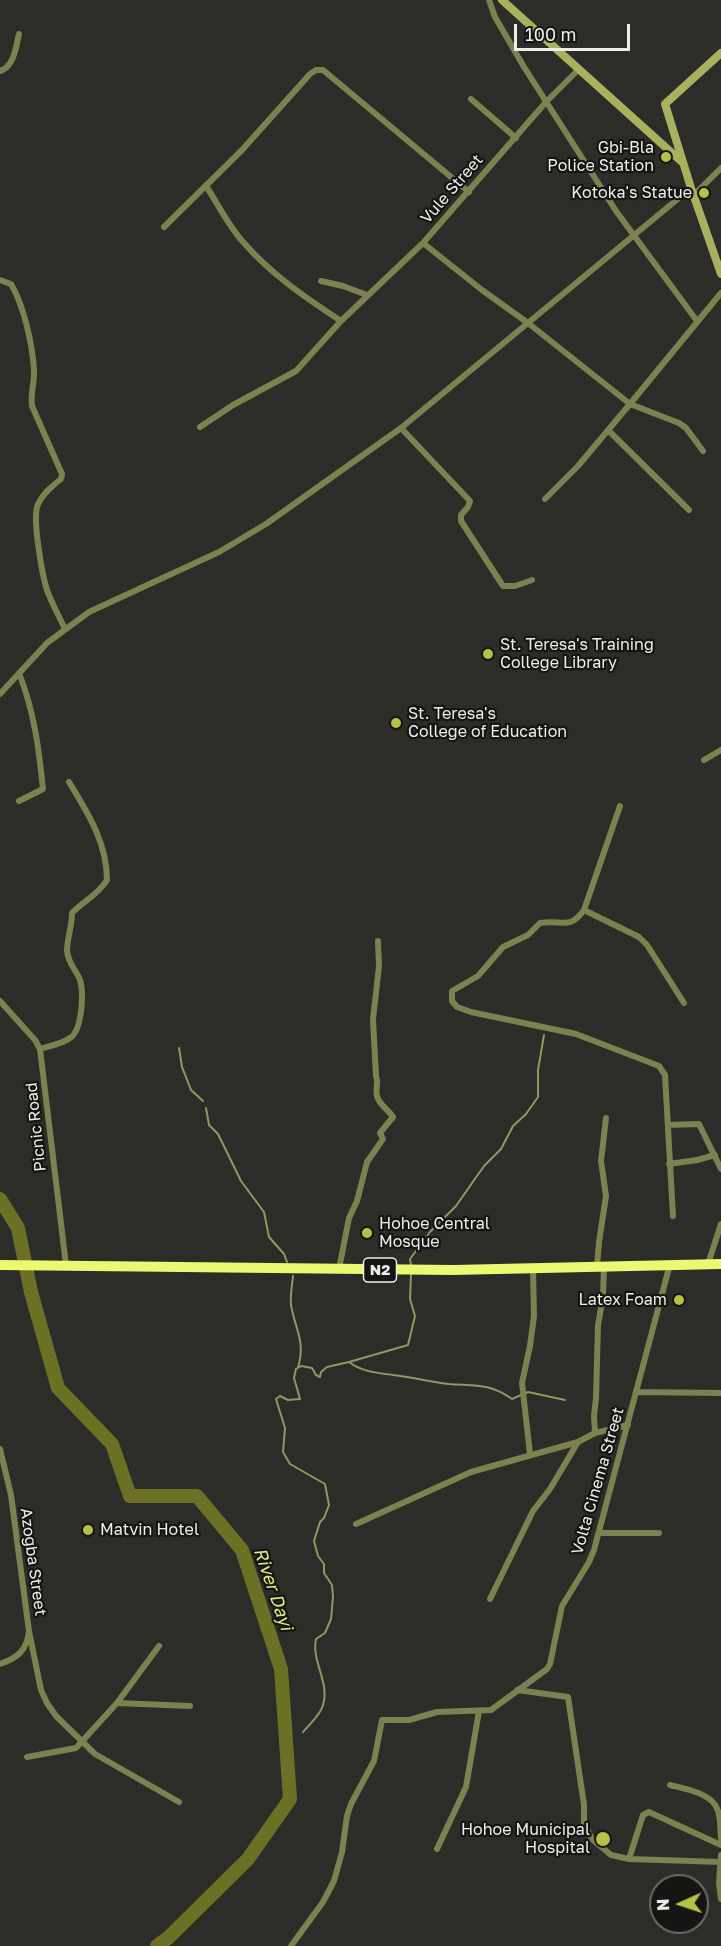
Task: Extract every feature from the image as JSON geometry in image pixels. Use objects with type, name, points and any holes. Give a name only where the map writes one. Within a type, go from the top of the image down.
[{"type":"highway","name":"N2","points":[[4,1265],[339,1270],[721,1264]]},
{"type":"main road","points":[[502,0],[683,163]]},
{"type":"main road","points":[[721,53],[665,104],[721,274]]},
{"type":"street","points":[[489,0],[506,35],[546,102],[633,237],[697,321]]},
{"type":"street","points":[[0,71],[5,70],[9,65],[19,34]]},
{"type":"street","points":[[164,227],[242,150],[316,70],[323,70],[469,192]]},
{"type":"street","name":"Vule Street","points":[[200,427],[233,405],[296,371],[341,321],[423,243],[546,102],[578,70]]},
{"type":"street","points":[[471,99],[516,138]]},
{"type":"street","points":[[0,694],[47,643],[89,612],[219,552],[266,524],[401,428],[633,237],[721,168]]},
{"type":"street","points":[[206,186],[243,242],[299,293],[341,321]]},
{"type":"street","points":[[423,243],[630,404],[679,423],[686,428],[703,451]]},
{"type":"street","points":[[0,280],[11,284],[22,307],[34,371],[32,406],[62,474],[61,479],[40,500],[36,523],[47,590],[65,629]]},
{"type":"street","points":[[321,281],[344,286],[367,295]]},
{"type":"street","points":[[545,498],[578,466],[721,293]]},
{"type":"street","points":[[401,428],[470,501],[461,515],[461,521],[503,586],[515,586],[532,580]]},
{"type":"street","points":[[608,430],[689,510]]},
{"type":"street","points":[[19,673],[30,703],[38,738],[43,789],[19,801]]},
{"type":"street","points":[[704,760],[721,750]]},
{"type":"street","points":[[0,1001],[35,1040],[40,1049],[70,1039],[77,1029],[82,993],[80,980],[71,965],[67,950],[72,914],[80,905],[96,895],[107,880],[104,851],[95,829],[69,782]]},
{"type":"street","points":[[620,806],[584,910],[573,922],[540,923],[528,935],[502,946],[478,976],[452,991],[452,1001],[457,1007],[471,1012],[585,1037],[659,1066],[665,1075],[673,1216]]},
{"type":"street","points":[[584,910],[639,937],[647,945],[684,1003]]},
{"type":"street","points":[[339,1270],[350,1218],[367,1162],[383,1139],[380,1133],[393,1117],[379,1102],[376,1094],[379,1084],[376,1076],[373,1019],[380,966],[378,941]]},
{"type":"street","name":"Picnic Road","points":[[40,1049],[66,1265]]},
{"type":"street","points":[[596,1433],[594,1416],[598,1325],[603,1297],[599,1242],[606,1196],[601,1161],[606,1118]]},
{"type":"street","points":[[668,1125],[699,1124],[721,1169]]},
{"type":"street","points":[[669,1164],[714,1155]]},
{"type":"street","points":[[708,1264],[721,1224]]},
{"type":"street","name":"Volta Cinema Street","points":[[291,1946],[323,1902],[334,1881],[342,1852],[347,1816],[374,1761],[382,1720],[409,1720],[437,1712],[479,1711],[495,1708],[547,1669],[550,1664],[562,1606],[590,1562],[599,1533],[670,1264]]},
{"type":"street","points":[[530,1455],[522,1391],[534,1316],[533,1268]]},
{"type":"street","points":[[637,1392],[721,1393]]},
{"type":"street","points":[[356,1524],[471,1472],[578,1442],[596,1433],[628,1425]]},
{"type":"street","points":[[490,1599],[533,1511],[550,1489],[578,1442]]},
{"type":"street","name":"Azogba Street","points":[[0,1449],[11,1495],[29,1631],[28,1642],[22,1652],[14,1659],[0,1664]]},
{"type":"street","points":[[599,1533],[659,1533]]},
{"type":"street","points":[[29,1631],[41,1690],[56,1716],[95,1754],[179,1802]]},
{"type":"street","points":[[27,1757],[73,1750],[117,1703],[159,1646]]},
{"type":"street","points":[[517,1690],[568,1697],[584,1805],[584,1824],[586,1831],[600,1847],[611,1855],[629,1859],[721,1862]]},
{"type":"street","points":[[117,1703],[190,1706]]},
{"type":"street","points":[[437,1849],[466,1787],[479,1711]]},
{"type":"street","points":[[670,1785],[698,1793],[711,1801],[719,1812],[721,1839]]},
{"type":"street","points":[[629,1859],[643,1815],[649,1812],[721,1845]]},
{"type":"street","points":[[721,1855],[719,1891],[721,1899]]},
{"type":"waterway","points":[[411,1265],[410,1259],[430,1232],[456,1206],[484,1166],[501,1149],[513,1126],[526,1114],[538,1097],[538,1070],[544,1035]]},
{"type":"waterway","points":[[179,1048],[182,1067],[191,1090],[203,1101]]},
{"type":"waterway","points":[[206,1108],[209,1125],[218,1134],[241,1181],[264,1212],[269,1237],[284,1254],[287,1262]]},
{"type":"waterway","name":"River Dayi","points":[[0,1199],[18,1228],[31,1292],[58,1388],[112,1444],[130,1496],[197,1496],[242,1550],[281,1669],[290,1799],[248,1859],[168,1938],[157,1946]]},
{"type":"waterway","points":[[349,1362],[408,1345],[415,1316],[410,1299],[411,1274]]},
{"type":"waterway","points":[[293,1276],[291,1305],[301,1350],[298,1367]]},
{"type":"waterway","points":[[303,1732],[323,1705],[324,1688],[315,1647],[316,1639],[325,1633],[331,1619],[333,1597],[332,1585],[324,1573],[324,1564],[318,1556],[314,1541],[329,1505],[325,1484],[290,1464],[283,1452],[285,1428],[276,1399],[280,1396],[288,1400],[300,1399],[294,1378],[296,1369],[301,1366],[312,1368],[320,1377],[321,1372],[327,1367],[349,1362],[376,1373],[489,1388],[512,1399],[528,1392],[565,1400]]},
{"type":"place","name":"Gbi-Bla Police Station","points":[[666,157]]},
{"type":"place","name":"Kotoka's Statue","points":[[704,193]]},
{"type":"place","name":"St. Teresa's Training College Library","points":[[488,654]]},
{"type":"place","name":"St. Teresa's College of Education","points":[[396,723]]},
{"type":"place","name":"Hohoe Central Mosque","points":[[367,1233]]},
{"type":"place","name":"Latex Foam","points":[[679,1300]]},
{"type":"place","name":"Matvin Hotel","points":[[88,1530]]},
{"type":"place","name":"Hohoe Municipal Hospital","points":[[603,1839]]}]
